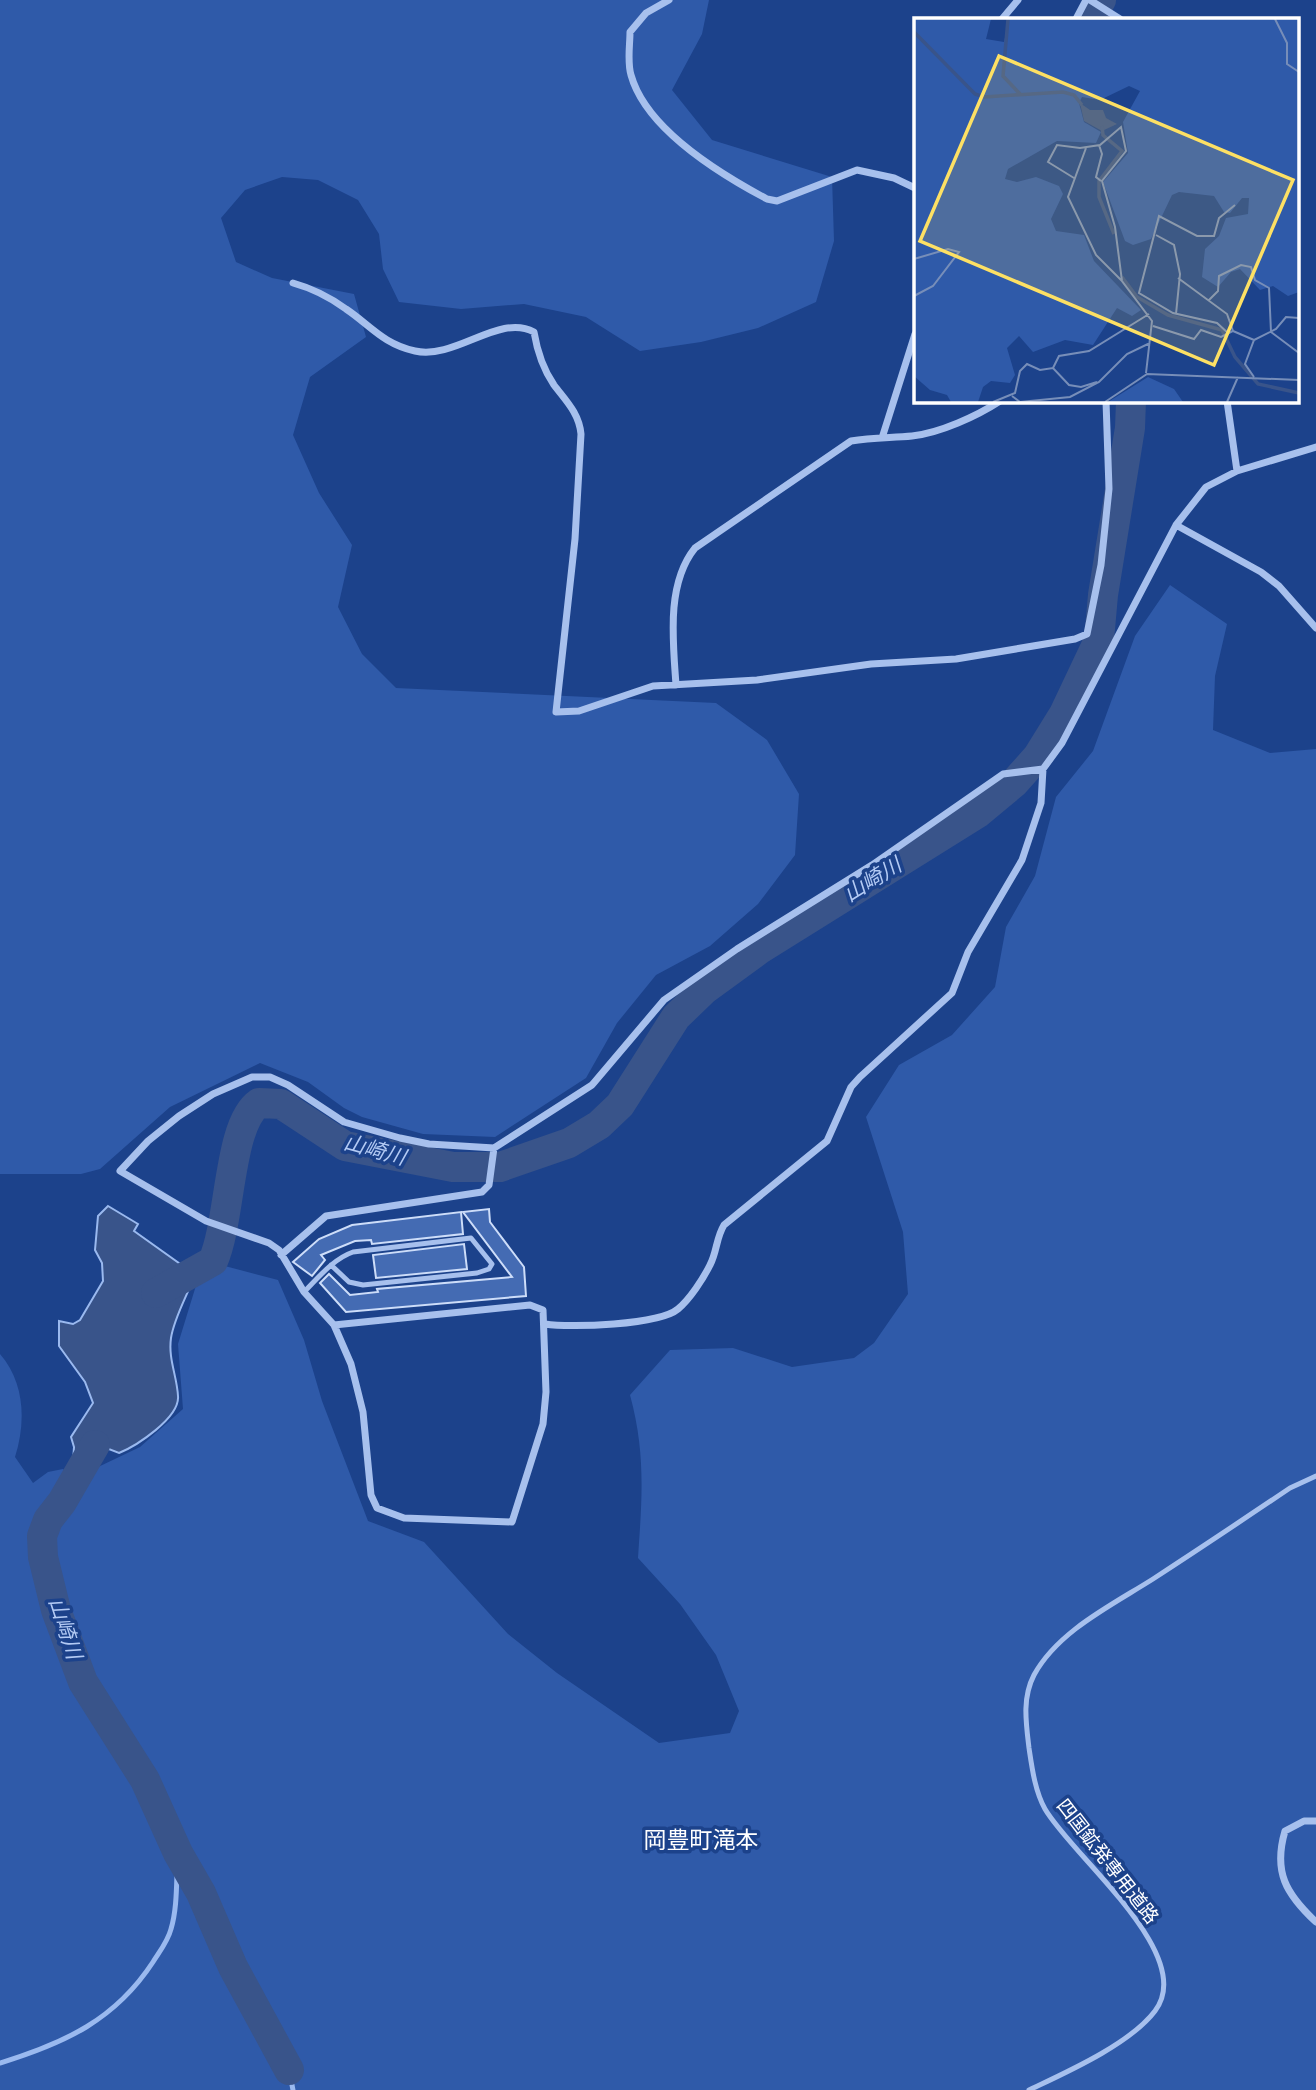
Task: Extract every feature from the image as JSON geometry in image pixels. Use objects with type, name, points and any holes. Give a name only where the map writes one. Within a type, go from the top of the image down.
[{"type":"street","points":[[669,0],[646,13],[630,32],[630,73],[640,98],[668,132],[698,155],[758,195],[776,201],[858,170],[894,178],[914,188]]},
{"type":"street","points":[[1003,18],[1018,0]]},
{"type":"street","points":[[1077,18],[1089,0],[1118,18]]},
{"type":"street","points":[[293,283],[347,309],[373,333],[414,351],[442,353],[509,328],[526,327],[534,332],[538,353],[553,383],[569,402],[580,423],[581,434],[575,540],[556,712],[579,711],[653,686],[757,680],[870,664],[956,659],[1075,639],[1087,634],[1101,565],[1109,489],[1106,402]]},
{"type":"street","points":[[883,438],[914,337]]},
{"type":"street","points":[[676,685],[676,589],[682,564],[695,548],[851,441],[916,436],[939,429],[998,402]]},
{"type":"street","points":[[1227,402],[1237,471]]},
{"type":"street","points":[[545,1324],[599,1326],[661,1316],[677,1310],[710,1266],[718,1235],[724,1225],[827,1141],[839,1120],[851,1087],[952,993],[968,952],[1026,850],[1041,803],[1041,770],[1062,743],[1176,525],[1206,487],[1237,471],[1316,447]]},
{"type":"street","points":[[1176,525],[1261,572],[1279,586],[1316,628]]},
{"type":"street","points":[[334,1325],[530,1305],[543,1310],[543,1424],[512,1521],[404,1518],[377,1508],[371,1495],[359,1388],[334,1325],[304,1292],[275,1245],[215,1225],[120,1171],[148,1141],[179,1116],[213,1094],[252,1077],[271,1077],[289,1085],[344,1122],[429,1144],[494,1148],[561,1108],[592,1085],[614,1063],[649,1016],[682,986],[1009,774],[1041,770]]},
{"type":"street","points":[[281,1255],[326,1216],[482,1192],[490,1178],[494,1148]]},
{"type":"street","points":[[1316,1821],[1304,1821],[1286,1831],[1279,1853],[1281,1872],[1293,1901],[1316,1922]]},
{"type":"lane","points":[[304,1292],[331,1265],[353,1252],[471,1238],[492,1264],[489,1269],[477,1273],[363,1285],[349,1282],[331,1265]]},
{"type":"lane","name":"四国鉱発専用道路","points":[[1030,2090],[1111,2046],[1146,2022],[1164,1994],[1164,1980],[1151,1940],[1045,1809],[1034,1776],[1026,1725],[1026,1698],[1034,1675],[1050,1653],[1085,1623],[1279,1496],[1316,1476]]},
{"type":"shaded area","points":[[0,0],[709,0],[702,34],[672,90],[712,140],[832,177],[834,241],[816,302],[758,328],[701,342],[640,351],[586,317],[524,304],[461,309],[399,302],[383,269],[379,234],[358,200],[318,180],[282,177],[245,190],[221,218],[236,262],[272,278],[354,294],[366,337],[310,377],[293,435],[319,493],[352,545],[338,607],[362,654],[396,688],[716,703],[767,740],[799,794],[795,855],[758,904],[710,946],[656,975],[617,1023],[586,1078],[495,1137],[423,1134],[362,1117],[344,1108],[308,1082],[260,1063],[170,1107],[100,1169],[81,1174],[0,1174]]},
{"type":"shaded area","points":[[1170,585],[1227,624],[1215,676],[1213,730],[1270,753],[1316,749],[1316,2090],[0,2090],[0,1354],[14,1377],[21,1403],[21,1430],[15,1457],[33,1483],[48,1472],[63,1469],[78,1484],[83,1484],[96,1468],[140,1447],[183,1409],[178,1344],[198,1279],[221,1265],[278,1280],[304,1340],[322,1401],[368,1521],[424,1542],[508,1634],[557,1673],[659,1743],[730,1733],[739,1711],[716,1655],[680,1604],[638,1558],[641,1457],[630,1395],[670,1350],[733,1348],[792,1367],[854,1358],[874,1343],[908,1294],[903,1232],[866,1117],[899,1065],[952,1035],[995,987],[1006,927],[1035,876],[1056,797],[1093,751],[1135,636]]},
{"type":"shaded area","points":[[108,1206],[138,1224],[134,1231],[190,1271],[194,1277],[171,1338],[178,1396],[172,1413],[146,1438],[119,1453],[109,1449],[102,1452],[87,1478],[78,1483],[72,1476],[74,1447],[71,1437],[93,1403],[85,1382],[59,1346],[59,1321],[73,1324],[80,1320],[103,1281],[102,1263],[95,1250],[98,1216]]},
{"type":"building","points":[[489,1209],[490,1222],[524,1267],[526,1296],[346,1312],[320,1283],[329,1274],[350,1295],[378,1292],[377,1289],[512,1277],[463,1212]]},
{"type":"building","points":[[461,1212],[463,1234],[372,1244],[371,1240],[355,1241],[321,1255],[325,1260],[312,1276],[293,1262],[319,1239],[352,1225]]},
{"type":"building","points":[[464,1244],[467,1269],[376,1278],[373,1255]]},
{"type":"waterway","name":"山崎川","points":[[1091,18],[1101,0]]},
{"type":"waterway","name":"山崎川","points":[[156,1293],[213,1261],[219,1244],[241,1131],[249,1114],[259,1103],[281,1104],[345,1146],[453,1167],[500,1167],[569,1143],[599,1125],[620,1105],[676,1017],[704,990],[760,949],[978,813],[1014,783],[1038,756],[1064,714],[1099,640],[1103,595],[1130,428],[1131,402]]},
{"type":"waterway","name":"山崎川","points":[[95,1445],[62,1502],[48,1520],[42,1536],[43,1557],[56,1610],[83,1682],[145,1780],[178,1853],[201,1893],[233,1967],[289,2070]]},
{"type":"waterway","points":[[0,2063],[46,2047],[87,2027],[105,2014],[138,1982],[170,1933],[175,1911],[178,1853]]},
{"type":"waterway","points":[[289,2070],[293,2090]]},
{"type":"district","name":"岡豊町滝本","points":[[701,1839]]}]
